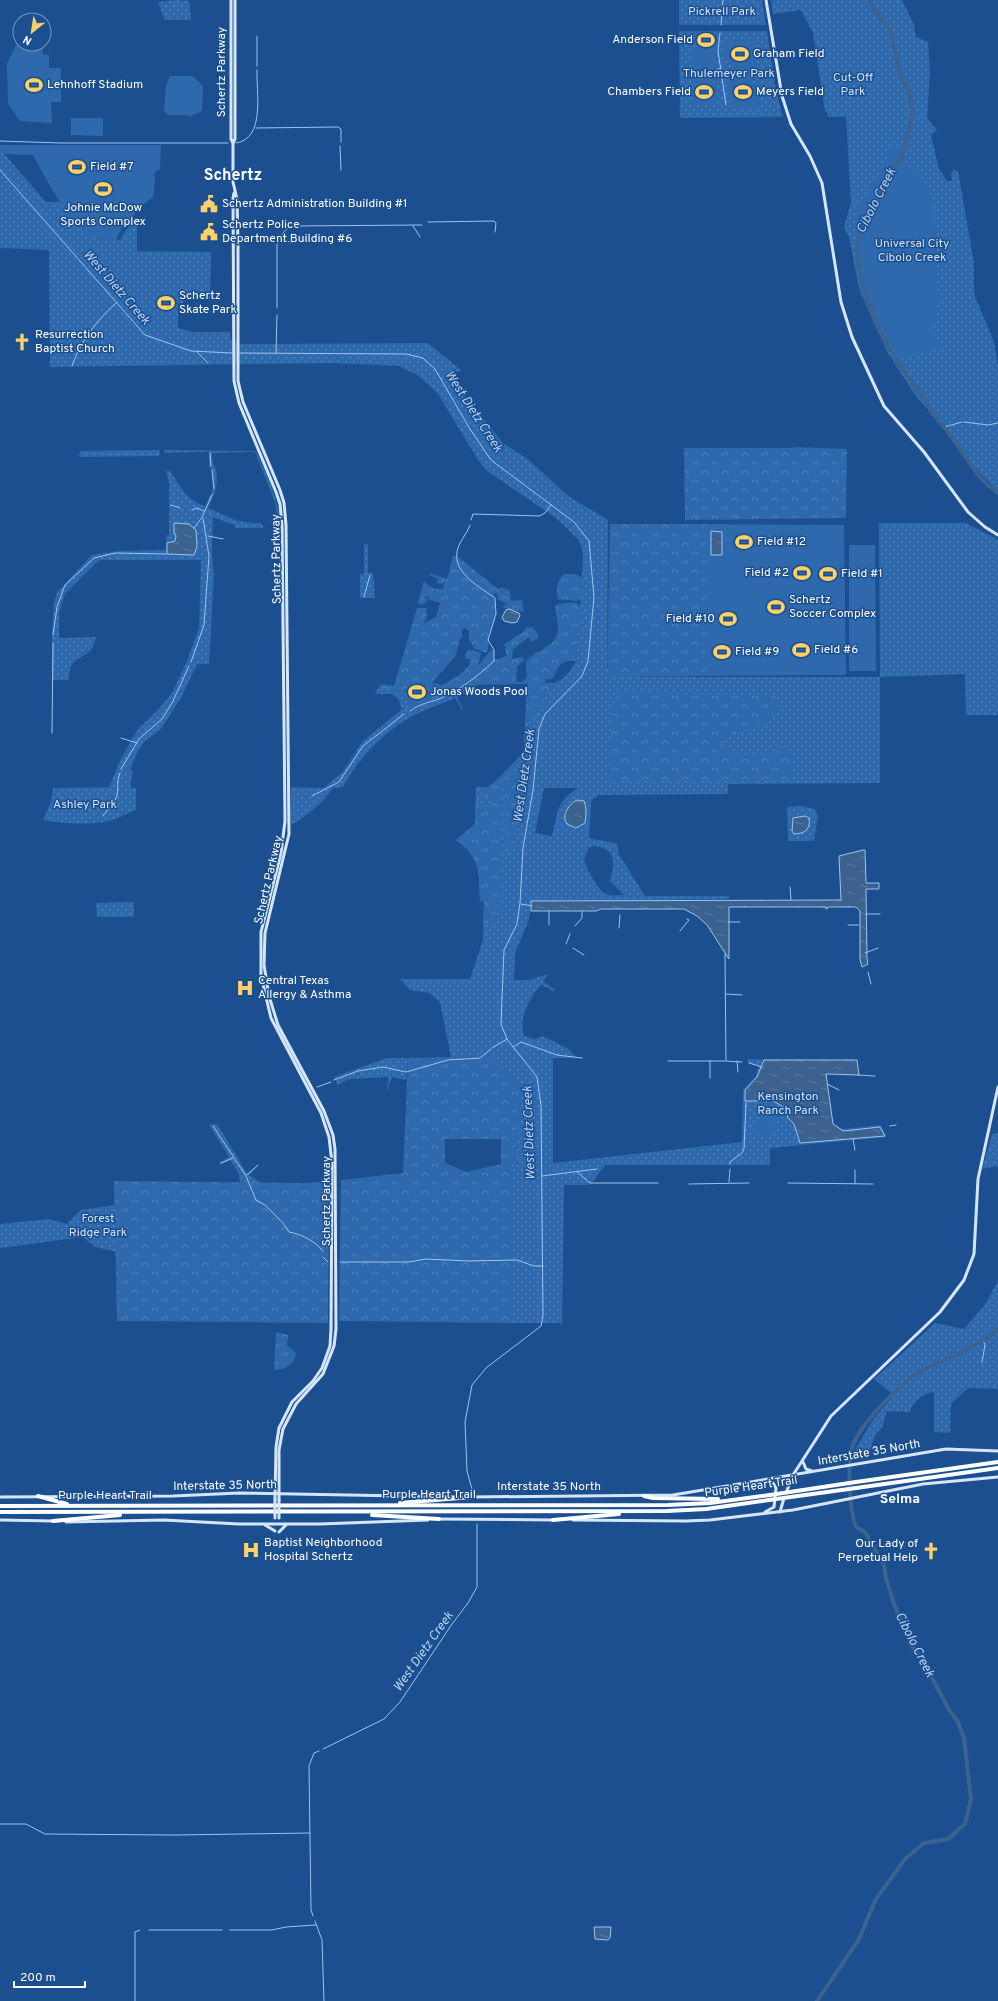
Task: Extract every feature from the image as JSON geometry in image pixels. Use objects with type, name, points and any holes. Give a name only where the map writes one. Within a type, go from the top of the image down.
[{"type":"highway","name":"Purple Heart Trail","points":[[0,1506],[668,1505],[710,1503],[998,1462]]},
{"type":"highway","name":"Purple Heart Trail","points":[[0,1512],[356,1513],[638,1512],[690,1510],[998,1468]]},
{"type":"highway","points":[[38,1496],[75,1506]]},
{"type":"highway","points":[[383,1505],[471,1496]]},
{"type":"highway","points":[[644,1496],[673,1499],[731,1499]]},
{"type":"highway","points":[[53,1521],[109,1515],[170,1512]]},
{"type":"highway","points":[[553,1520],[638,1512]]},
{"type":"highway","points":[[356,1513],[439,1519]]},
{"type":"main road","name":"Schertz Parkway","points":[[231,0],[231,139],[233,143],[233,218],[236,260],[233,368],[234,381],[239,403],[276,492],[281,515],[285,821],[281,853],[262,932],[261,976],[265,997],[275,1026],[325,1122],[332,1163],[330,1346],[318,1375],[292,1402],[281,1422],[276,1440],[277,1494],[275,1500],[275,1524]]},
{"type":"main road","name":"Schertz Parkway","points":[[233,143],[235,139],[235,0]]},
{"type":"main road","points":[[766,0],[784,107],[790,124],[815,166],[822,183],[841,302],[852,337],[884,406],[924,452],[968,512],[998,536]]},
{"type":"main road","name":"Schertz Parkway","points":[[234,193],[237,206],[238,243],[236,260]]},
{"type":"main road","name":"Schertz Parkway","points":[[235,339],[238,381],[242,396],[280,490],[286,515],[289,834],[265,933],[264,965],[266,981],[278,1024],[329,1122],[337,1162],[334,1346],[323,1374],[296,1404],[285,1423],[279,1450],[277,1485]]},
{"type":"main road","points":[[780,1512],[794,1475],[831,1416],[940,1312],[964,1280],[974,1254],[978,1180],[998,1087]]},
{"type":"main road","name":"Interstate 35 North","points":[[0,1497],[173,1496],[228,1493],[359,1496],[644,1496],[685,1494],[946,1449],[998,1451]]},
{"type":"main road","points":[[804,1458],[804,1467],[814,1471]]},
{"type":"main road","points":[[0,1520],[164,1520],[264,1524],[418,1521],[439,1519],[686,1521],[780,1512],[923,1484],[998,1477]]},
{"type":"main road","points":[[756,1514],[771,1510],[775,1504],[775,1486],[770,1482],[760,1480]]},
{"type":"main road","points":[[267,1493],[277,1485],[289,1494]]},
{"type":"main road","name":"Schertz Parkway","points":[[277,1494],[279,1500],[279,1524]]},
{"type":"main road","points":[[264,1524],[275,1531]]},
{"type":"main road","points":[[279,1532],[288,1524]]},
{"type":"green space","points":[[176,0],[189,1],[191,20],[165,20],[158,2]]},
{"type":"green space","name":"Pickrell Park","points":[[679,0],[762,0],[766,25],[679,25]]},
{"type":"green space","name":"Universal City Cibolo Creek","points":[[771,0],[902,0],[914,25],[916,37],[928,42],[930,72],[927,118],[937,130],[931,135],[939,169],[947,181],[952,181],[951,173],[954,170],[958,171],[974,263],[974,294],[994,342],[998,366],[998,492],[961,453],[944,427],[915,395],[888,353],[872,319],[859,288],[849,237],[844,227],[851,202],[846,117],[828,117],[827,112],[825,112],[813,33],[801,10],[773,14]]},
{"type":"green space","name":"Thulemeyer Park","points":[[679,31],[767,31],[776,91],[783,117],[680,118]]},
{"type":"green space","points":[[696,33],[714,33],[715,67],[701,70],[692,66],[694,47],[701,45]]},
{"type":"green space","name":"Graham Field","points":[[752,38],[754,40],[757,70],[751,71],[739,68],[729,61],[723,49],[722,43]]},
{"type":"green space","name":"Lehnhoff Stadium","points":[[13,52],[43,52],[43,54],[49,55],[49,68],[61,68],[61,102],[51,102],[52,123],[20,121],[8,104],[7,64]]},
{"type":"green space","name":"Meyers Field","points":[[729,74],[742,77],[752,84],[758,94],[760,107],[731,107],[728,104]]},
{"type":"green space","points":[[170,76],[193,76],[203,86],[202,111],[189,117],[188,115],[168,115],[164,111],[166,86]]},
{"type":"green space","name":"Chambers Field","points":[[692,80],[708,81],[716,89],[717,105],[692,104]]},
{"type":"green space","points":[[71,118],[103,118],[103,136],[71,135]]},
{"type":"green space","points":[[894,141],[909,167],[917,171],[929,188],[934,216],[939,300],[935,320],[930,329],[942,347],[900,358],[878,321],[868,296],[856,225],[857,209],[878,178]]},
{"type":"green space","name":"Johnie McDow Sports Complex","points":[[0,145],[161,145],[160,169],[156,171],[154,175],[155,181],[153,197],[134,212],[135,214],[123,226],[116,239],[103,240],[90,234],[78,224],[67,211],[56,196],[33,155],[5,154],[0,149]]},
{"type":"green space","name":"Kensington Ranch Park","points":[[0,149],[46,202],[60,202],[84,230],[99,239],[120,240],[126,230],[133,223],[137,222],[137,251],[211,252],[210,299],[183,298],[183,303],[178,303],[178,328],[192,332],[230,332],[230,339],[240,344],[428,343],[462,371],[452,372],[465,396],[503,443],[529,460],[568,496],[608,520],[607,675],[609,675],[609,677],[880,677],[880,783],[728,784],[728,794],[599,795],[592,800],[589,838],[618,844],[618,853],[645,896],[729,896],[729,899],[531,901],[529,920],[515,953],[514,980],[529,980],[548,974],[543,982],[555,989],[554,992],[541,984],[526,1008],[523,1022],[524,1036],[535,1039],[543,1036],[567,1048],[577,1058],[553,1058],[553,1163],[742,1142],[743,1090],[756,1076],[759,1066],[747,1062],[747,1059],[857,1060],[859,1075],[826,1074],[833,1124],[843,1129],[881,1125],[886,1137],[770,1148],[770,1165],[605,1165],[590,1185],[564,1185],[562,1323],[512,1323],[512,1181],[522,1090],[497,1058],[451,1057],[440,1002],[429,993],[410,990],[400,979],[470,979],[483,940],[484,902],[480,901],[479,874],[474,860],[464,846],[456,840],[475,824],[476,787],[488,787],[496,781],[524,752],[528,684],[545,684],[556,682],[566,675],[576,661],[583,559],[582,548],[578,539],[556,518],[487,471],[478,460],[438,394],[419,376],[399,366],[332,363],[50,367],[49,250],[0,248]],"holes":[[[544,788],[578,788],[561,803],[552,836],[535,833]],[[595,846],[607,850],[611,854],[613,858],[613,868],[610,881],[624,895],[608,895],[604,893],[593,880],[584,859],[589,847]]]},
{"type":"green space","name":"Schertz Skate Park","points":[[165,294],[174,303],[170,312],[157,302],[160,295]]},
{"type":"green space","points":[[794,447],[847,449],[846,518],[685,520],[684,448]]},
{"type":"green space","points":[[160,450],[159,456],[79,457],[80,451]]},
{"type":"green space","name":"Ashley Park","points":[[164,450],[256,451],[268,477],[277,504],[279,523],[268,521],[278,520],[275,502],[255,452],[212,453],[217,481],[214,494],[208,508],[240,521],[261,523],[264,528],[235,528],[234,525],[213,517],[212,553],[214,576],[209,664],[197,664],[181,698],[161,729],[144,742],[136,755],[130,771],[133,771],[130,788],[136,788],[136,810],[113,820],[94,823],[76,824],[43,820],[51,802],[53,788],[109,787],[118,765],[137,730],[157,711],[172,693],[187,661],[199,628],[201,560],[101,560],[96,563],[65,594],[59,613],[59,638],[96,637],[94,645],[90,651],[72,665],[69,680],[52,680],[52,633],[54,603],[57,592],[92,555],[119,551],[167,550],[166,536],[169,535],[169,483],[166,471],[170,471],[188,496],[205,506],[213,489],[212,471],[209,465],[209,452],[164,453]]},
{"type":"green space","points":[[879,523],[966,523],[998,540],[998,715],[966,715],[965,674],[880,677]]},
{"type":"green space","points":[[610,524],[706,524],[706,676],[609,677],[609,675],[607,675]]},
{"type":"green space","name":"Schertz Soccer Complex","points":[[706,524],[844,525],[846,675],[706,676]]},
{"type":"green space","points":[[364,544],[368,544],[368,573],[373,573],[375,598],[360,598],[360,574],[364,573]]},
{"type":"green space","points":[[849,545],[875,545],[876,671],[849,671]]},
{"type":"green space","points":[[453,556],[457,556],[498,589],[502,587],[510,591],[511,601],[522,600],[524,612],[503,608],[506,603],[498,600],[497,594],[494,593],[496,614],[489,635],[488,650],[486,653],[473,648],[476,645],[473,646],[469,640],[469,631],[465,628],[462,629],[462,638],[460,639],[456,655],[432,683],[442,685],[458,676],[469,666],[470,659],[466,659],[465,655],[468,650],[481,653],[478,666],[490,651],[494,650],[494,660],[507,656],[505,650],[506,646],[503,645],[523,632],[526,628],[532,627],[538,634],[538,638],[531,642],[529,637],[513,649],[512,659],[523,657],[524,661],[517,666],[516,682],[522,682],[527,677],[526,661],[536,652],[542,651],[555,639],[558,626],[555,606],[569,602],[577,603],[580,608],[576,661],[564,662],[561,664],[552,679],[546,679],[545,683],[558,683],[528,718],[524,790],[510,853],[506,852],[505,780],[523,762],[527,684],[468,685],[444,699],[414,711],[405,709],[422,692],[423,689],[421,686],[405,692],[394,694],[384,692],[379,689],[381,684],[394,686],[417,608],[426,608],[427,616],[423,624],[436,617],[440,603],[430,600],[427,596],[423,598],[427,598],[427,602],[420,605],[418,602],[424,581],[432,588],[443,589],[444,583],[437,584],[438,579],[429,575],[429,573],[447,579]]},
{"type":"green space","points":[[564,574],[576,574],[582,578],[581,599],[576,601],[558,599],[557,586],[559,580]]},
{"type":"green space","points":[[381,684],[396,687],[479,684],[457,697],[463,709],[462,710],[455,698],[411,717],[387,733],[358,763],[343,787],[333,788],[314,809],[291,825],[291,787],[323,788],[342,773],[362,742],[402,709],[398,699],[392,694],[375,694]]},
{"type":"green space","points":[[623,693],[775,695],[779,708],[766,722],[754,728],[732,734],[723,742],[720,748],[741,752],[740,758],[769,756],[767,749],[790,747],[792,780],[608,780],[614,698]]},
{"type":"green space","points":[[501,776],[501,897],[494,922],[483,925],[484,902],[480,901],[479,874],[477,867],[470,853],[456,840],[475,824],[476,787],[478,787],[477,801],[482,802],[480,803],[481,807],[495,804],[482,793],[480,787],[488,787]]},
{"type":"green space","points":[[802,806],[815,809],[818,816],[814,841],[788,841],[787,807]]},
{"type":"green space","points":[[134,902],[134,917],[97,917],[96,903]]},
{"type":"green space","points":[[387,1058],[408,1058],[406,1080],[392,1077],[387,1092],[388,1077],[349,1079],[338,1085],[334,1077]]},
{"type":"green space","points":[[408,1058],[497,1058],[522,1090],[512,1181],[512,1323],[339,1321],[341,1180],[403,1173]],"holes":[[[445,1139],[501,1139],[501,1164],[466,1172],[445,1163]]]},
{"type":"green space","points":[[768,1104],[782,1111],[767,1139],[754,1132]]},
{"type":"green space","points":[[217,1124],[247,1173],[259,1165],[249,1175],[261,1183],[240,1183],[239,1174],[230,1160],[220,1165],[219,1163],[229,1157],[209,1125]]},
{"type":"green space","points":[[998,1133],[998,1166],[982,1169],[992,1134]]},
{"type":"green space","points":[[114,1181],[329,1182],[328,1323],[117,1321]]},
{"type":"green space","name":"Forest Ridge Park","points":[[115,1205],[117,1252],[95,1247],[83,1237],[0,1248],[0,1224],[49,1219],[67,1224],[81,1210]]},
{"type":"green space","points":[[998,1281],[998,1389],[968,1388],[951,1404],[950,1433],[934,1432],[934,1392],[919,1398],[913,1404],[910,1412],[887,1411],[882,1428],[875,1435],[870,1450],[854,1452],[872,1421],[894,1395],[874,1379],[935,1323],[964,1329],[984,1306]]},
{"type":"green space","points":[[276,1332],[288,1335],[287,1345],[296,1353],[291,1364],[285,1368],[274,1370]]},
{"type":"water","points":[[174,523],[189,524],[196,530],[197,546],[194,555],[167,554],[167,543],[175,541],[176,536],[174,532]]},
{"type":"water","points":[[711,531],[722,532],[722,555],[711,555]]},
{"type":"water","points":[[509,609],[519,613],[520,615],[517,622],[512,623],[504,621],[502,617],[506,610]]},
{"type":"water","points":[[577,800],[584,801],[586,815],[585,823],[576,828],[567,824],[565,821],[565,814],[571,804]]},
{"type":"water","points":[[805,816],[809,818],[808,828],[804,832],[794,834],[792,831],[793,818]]},
{"type":"water","points":[[865,850],[866,883],[879,883],[879,889],[866,889],[868,964],[862,967],[860,960],[860,911],[856,907],[828,907],[826,909],[826,907],[729,907],[729,959],[707,925],[697,916],[684,909],[531,911],[531,901],[841,900],[839,856]]},
{"type":"water","points":[[764,1060],[857,1060],[859,1075],[826,1074],[833,1124],[843,1131],[880,1127],[885,1136],[800,1143],[794,1124],[788,1118],[785,1108],[767,1097],[757,1101],[745,1101],[745,1090],[757,1077]]},
{"type":"water","points":[[594,1927],[611,1927],[610,1938],[608,1940],[595,1939]]},
{"type":"waterway","points":[[721,25],[723,0]]},
{"type":"waterway","name":"Cibolo Creek","points":[[869,0],[874,10],[891,31],[901,78],[908,88],[913,113],[903,152],[859,236],[857,249],[862,281],[873,314],[894,356],[924,398],[932,412],[978,474],[998,493]]},
{"type":"waterway","points":[[720,33],[718,51],[726,105]]},
{"type":"waterway","points":[[257,36],[257,66]]},
{"type":"waterway","points":[[709,73],[721,68]]},
{"type":"waterway","points":[[236,143],[245,140],[252,133],[256,124],[258,101],[257,70]]},
{"type":"waterway","points":[[256,128],[338,127],[341,129],[341,142]]},
{"type":"waterway","points":[[0,141],[61,143],[228,143]]},
{"type":"waterway","points":[[340,146],[341,170]]},
{"type":"waterway","name":"West Dietz Creek","points":[[0,170],[145,335],[191,351],[232,353]]},
{"type":"waterway","points":[[428,222],[494,221],[496,223],[495,232]]},
{"type":"waterway","points":[[277,308],[277,244],[283,233],[292,226],[422,225]]},
{"type":"waterway","points":[[413,226],[420,237]]},
{"type":"waterway","points":[[280,237],[291,243]]},
{"type":"waterway","points":[[72,366],[84,340],[102,317],[116,303]]},
{"type":"waterway","points":[[276,353],[277,315]]},
{"type":"waterway","points":[[197,352],[208,363]]},
{"type":"waterway","name":"West Dietz Creek","points":[[239,353],[406,354],[423,358],[435,369],[470,429],[491,460],[574,522],[589,541],[594,597],[588,661],[582,676],[545,714],[539,729],[533,790],[523,848],[520,903],[517,924],[504,950],[501,1024],[507,1039],[537,1077],[541,1105],[543,1316],[541,1326],[486,1368],[472,1385],[465,1422],[467,1471],[473,1493]]},
{"type":"waterway","points":[[944,427],[962,422]]},
{"type":"waterway","points":[[964,422],[988,425],[998,423]]},
{"type":"waterway","points":[[210,453],[211,466]]},
{"type":"waterway","points":[[212,470],[214,489]]},
{"type":"waterway","points":[[203,515],[212,495]]},
{"type":"waterway","points":[[171,505],[180,508]]},
{"type":"waterway","points":[[471,520],[473,514],[539,516],[545,513],[551,505]]},
{"type":"waterway","points":[[192,510],[197,508],[204,511]]},
{"type":"waterway","points":[[194,528],[203,516]]},
{"type":"waterway","points":[[191,662],[204,625],[209,556],[203,518]]},
{"type":"waterway","points":[[410,711],[421,705],[439,699],[461,687],[494,661],[494,650],[488,640],[496,614],[495,598],[469,579],[459,567],[457,560],[458,549],[470,525]]},
{"type":"waterway","points":[[208,536],[223,539]]},
{"type":"waterway","points":[[53,635],[57,607],[65,585],[94,558],[115,553],[166,554]]},
{"type":"waterway","points":[[364,597],[370,575]]},
{"type":"waterway","points":[[52,733],[53,643]]},
{"type":"waterway","points":[[121,769],[139,739],[162,719],[173,701],[189,666]]},
{"type":"waterway","points":[[312,796],[339,782],[363,746],[404,714]]},
{"type":"waterway","points":[[121,738],[137,743]]},
{"type":"waterway","points":[[103,816],[116,798],[120,773]]},
{"type":"waterway","points":[[790,887],[791,900]]},
{"type":"waterway","points":[[521,904],[532,906]]},
{"type":"waterway","points":[[549,911],[549,925]]},
{"type":"waterway","points":[[575,926],[582,918],[582,911]]},
{"type":"waterway","points":[[866,914],[880,914]]},
{"type":"waterway","points":[[619,928],[620,915]]},
{"type":"waterway","points":[[680,931],[689,920],[687,919]]},
{"type":"waterway","points":[[728,922],[740,922]]},
{"type":"waterway","points":[[848,925],[859,925]]},
{"type":"waterway","points":[[566,944],[570,934]]},
{"type":"waterway","points":[[573,948],[584,955]]},
{"type":"waterway","points":[[865,953],[878,948]]},
{"type":"waterway","points":[[725,954],[726,1061],[742,1062]]},
{"type":"waterway","points":[[868,972],[871,984]]},
{"type":"waterway","points":[[726,994],[742,995]]},
{"type":"waterway","points":[[492,1048],[507,1039]]},
{"type":"waterway","points":[[513,1047],[521,1042],[557,1055],[582,1058]]},
{"type":"waterway","points":[[334,1080],[358,1071],[383,1067],[406,1072],[448,1060],[480,1058],[491,1049]]},
{"type":"waterway","points":[[668,1061],[725,1061]]},
{"type":"waterway","points":[[710,1061],[710,1078]]},
{"type":"waterway","points":[[737,1061],[738,1072]]},
{"type":"waterway","points":[[749,1063],[762,1067]]},
{"type":"waterway","points":[[858,1075],[875,1076]]},
{"type":"waterway","points":[[317,1087],[331,1082]]},
{"type":"waterway","points":[[827,1084],[839,1090]]},
{"type":"waterway","points":[[730,1164],[730,1162],[742,1153],[744,1149],[746,1102]]},
{"type":"waterway","points":[[890,1126],[896,1125]]},
{"type":"waterway","points":[[213,1126],[246,1176],[256,1200],[265,1205],[283,1223],[289,1232],[308,1238],[323,1251]]},
{"type":"waterway","points":[[853,1139],[855,1150]]},
{"type":"waterway","points":[[221,1163],[233,1158]]},
{"type":"waterway","points":[[247,1175],[258,1165]]},
{"type":"waterway","points":[[542,1176],[597,1169]]},
{"type":"waterway","points":[[729,1182],[730,1169]]},
{"type":"waterway","points":[[855,1170],[855,1183]]},
{"type":"waterway","points":[[577,1172],[590,1183],[658,1183]]},
{"type":"waterway","points":[[689,1184],[749,1183]]},
{"type":"waterway","points":[[788,1183],[873,1184]]},
{"type":"waterway","points":[[323,1257],[328,1262]]},
{"type":"waterway","points":[[340,1262],[409,1262],[426,1259],[469,1261],[517,1260],[534,1266],[543,1266]]},
{"type":"waterway","name":"Cibolo Creek","points":[[948,1708],[922,1659],[911,1645],[894,1604],[886,1578],[884,1565],[865,1532],[856,1527],[852,1510],[850,1489],[851,1451],[862,1429],[871,1417],[906,1382],[931,1365],[955,1356],[974,1346],[998,1329]]},
{"type":"waterway","points":[[982,1362],[985,1345],[983,1340]]},
{"type":"waterway","name":"West Dietz Creek","points":[[323,1749],[384,1719],[400,1702],[452,1624],[468,1603],[477,1587],[477,1524]]},
{"type":"waterway","name":"Cibolo Creek","points":[[817,2001],[858,1941],[876,1899],[905,1859],[924,1843],[948,1839],[965,1824],[971,1799],[964,1738],[958,1722],[949,1710]]},
{"type":"waterway","name":"West Dietz Creek","points":[[313,1916],[311,1910],[309,1766],[314,1753],[319,1751]]},
{"type":"waterway","points":[[0,1824],[26,1824],[45,1834],[174,1835],[310,1833]]},
{"type":"waterway","name":"West Dietz Creek","points":[[315,1921],[322,1940],[324,2001]]},
{"type":"waterway","points":[[230,1930],[272,1930],[286,1927],[316,1925]]},
{"type":"waterway","points":[[135,2001],[135,1932],[140,1930]]},
{"type":"waterway","points":[[149,1930],[222,1930]]},
{"type":"place","name":"Anderson Field","points":[[706,40]]},
{"type":"place","name":"Graham Field","points":[[740,54]]},
{"type":"place","name":"Lehnhoff Stadium","points":[[34,85]]},
{"type":"place","name":"Chambers Field","points":[[704,92]]},
{"type":"place","name":"Meyers Field","points":[[743,92]]},
{"type":"place","name":"Field #7","points":[[77,167]]},
{"type":"place","name":"Johnie McDow Sports Complex","points":[[103,189]]},
{"type":"place","name":"Schertz Administration Building #1","points":[[209,204]]},
{"type":"place","name":"Schertz Police Department Building #6","points":[[209,232]]},
{"type":"place","name":"Schertz Skate Park","points":[[166,303]]},
{"type":"place","name":"Resurrection Baptist Church","points":[[22,342]]},
{"type":"place","name":"Field #12","points":[[744,542]]},
{"type":"place","name":"Field #2","points":[[802,573]]},
{"type":"place","name":"Field #1","points":[[828,574]]},
{"type":"place","name":"Schertz Soccer Complex","points":[[776,607]]},
{"type":"place","name":"Field #10","points":[[728,619]]},
{"type":"place","name":"Field #6","points":[[801,650]]},
{"type":"place","name":"Field #9","points":[[722,652]]},
{"type":"place","name":"Jonas Woods Pool","points":[[417,692]]},
{"type":"place","name":"Central Texas Allergy & Asthma","points":[[245,988]]},
{"type":"place","name":"Baptist Neighborhood Hospital Schertz","points":[[251,1550]]},
{"type":"place","name":"Our Lady of Perpetual Help","points":[[931,1551]]},
{"type":"district","name":"Schertz","points":[[233,176]]},
{"type":"district","name":"Selma","points":[[900,1499]]},
{"type":"park label","name":"Cut-Off Park","points":[[853,85]]}]
